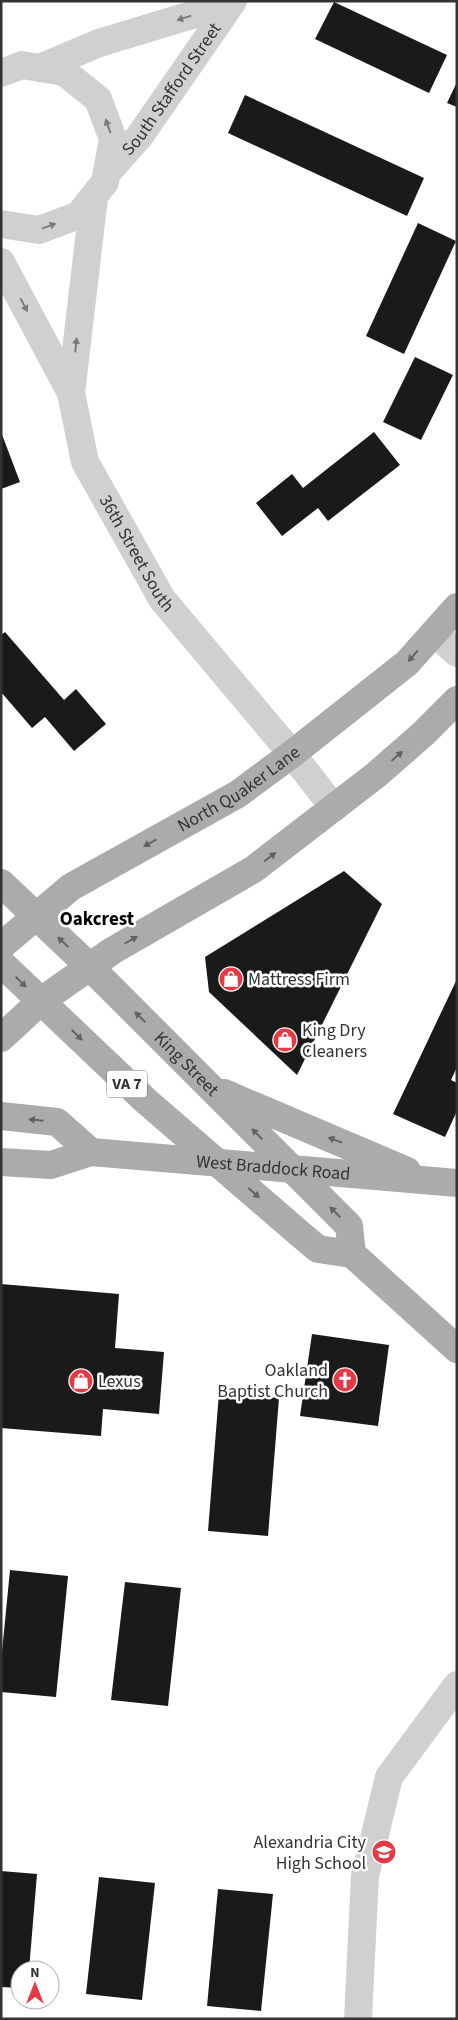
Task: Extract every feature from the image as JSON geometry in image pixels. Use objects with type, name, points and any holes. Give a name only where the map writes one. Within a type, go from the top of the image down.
[{"type":"main road","name":"North Quaker Lane","points":[[1,946],[71,887],[238,794],[292,754],[407,663],[457,607]]},
{"type":"main road","points":[[1,1038],[41,1001],[112,951],[254,869],[334,808],[424,733],[457,700]]},
{"type":"main road","name":"King Street","points":[[1,884],[90,967],[349,1226],[352,1254]]},
{"type":"main road","name":"VA 7","points":[[1,963],[146,1101],[318,1249],[352,1254]]},
{"type":"main road","points":[[212,1089],[427,1179]]},
{"type":"main road","points":[[1,1116],[57,1122],[91,1152]]},
{"type":"main road","name":"West Braddock Road","points":[[1,1162],[50,1166],[91,1152],[457,1182]]},
{"type":"main road","points":[[352,1254],[457,1349]]},
{"type":"street","points":[[40,68],[99,43],[232,2]]},
{"type":"street","name":"South Stafford Street","points":[[107,173],[139,137],[232,2]]},
{"type":"street","points":[[1,224],[39,230],[79,215],[105,182],[113,139],[98,99],[64,72],[22,65],[3,71]]},
{"type":"street","points":[[71,393],[94,196]]},
{"type":"street","name":"36th Street South","points":[[1,262],[71,393],[85,462],[162,599],[292,754],[334,808]]},
{"type":"street","points":[[434,633],[457,652]]},
{"type":"street","points":[[358,2019],[365,1876],[389,1777],[457,1685]]},
{"type":"building","points":[[334,2],[447,55],[429,93],[315,39]]},
{"type":"building","points":[[457,82],[457,107],[447,103]]},
{"type":"building","points":[[245,95],[424,178],[407,216],[228,133]]},
{"type":"building","points":[[418,223],[456,241],[404,354],[366,336]]},
{"type":"building","points":[[415,357],[453,375],[421,440],[383,422]]},
{"type":"building","points":[[1,432],[20,482],[1,489]]},
{"type":"building","points":[[374,432],[400,465],[328,521],[318,508],[282,536],[256,503],[292,474],[303,488]]},
{"type":"building","points":[[5,632],[64,700],[76,689],[106,724],[74,751],[45,717],[32,728],[1,692],[1,635]]},
{"type":"building","points":[[344,871],[382,904],[297,1075],[209,992],[205,957]]},
{"type":"building","points":[[457,979],[457,1067],[451,1080],[457,1083],[457,1111],[445,1137],[393,1114]]},
{"type":"building","name":"Lexus","points":[[1,1284],[119,1294],[115,1348],[164,1352],[159,1414],[103,1409],[101,1436],[1,1428]]},
{"type":"building","name":"Oakland Baptist Church","points":[[312,1334],[389,1345],[378,1426],[300,1416]]},
{"type":"building","points":[[219,1393],[279,1398],[268,1536],[208,1531]]},
{"type":"building","points":[[10,1570],[68,1576],[56,1697],[1,1692],[1,1662]]},
{"type":"building","points":[[125,1582],[181,1588],[168,1706],[111,1700]]},
{"type":"building","points":[[1,1871],[37,1874],[30,1960],[10,1960],[10,1987],[1,1987]]},
{"type":"building","points":[[99,1877],[155,1883],[142,2000],[86,1994]]},
{"type":"building","points":[[218,1889],[273,1894],[261,2011],[207,2006]]},
{"type":"place","name":"Mattress Firm","points":[[231,979]]},
{"type":"place","name":"King Dry Cleaners","points":[[285,1040]]},
{"type":"place","name":"Oakland Baptist Church","points":[[345,1380]]},
{"type":"place","name":"Lexus","points":[[81,1381]]},
{"type":"place","name":"Alexandria City High School","points":[[384,1852]]},
{"type":"district","name":"Oakcrest","points":[[97,919]]}]
